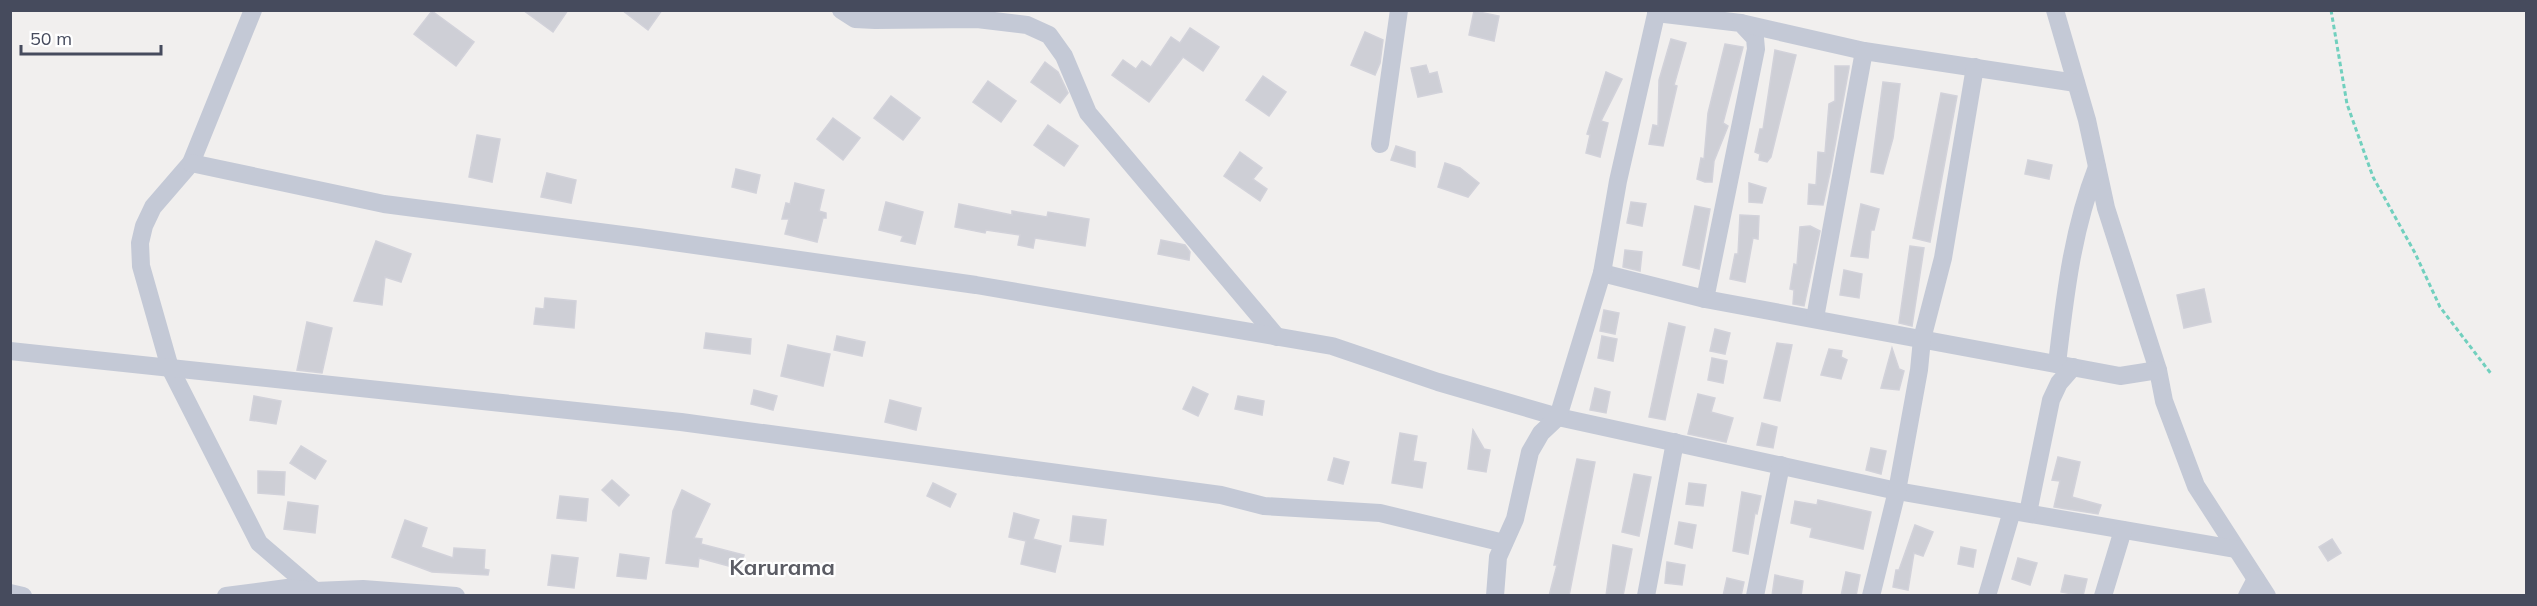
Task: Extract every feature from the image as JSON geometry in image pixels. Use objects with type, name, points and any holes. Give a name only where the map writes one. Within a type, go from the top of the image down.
[{"type":"street","points":[[253,10],[191,163],[153,207],[140,243],[141,266],[170,368],[259,543],[315,593]]},
{"type":"street","points":[[841,10],[855,19],[976,20],[1027,25],[1048,35],[1064,56],[1088,113],[1277,338]]},
{"type":"street","points":[[1380,144],[1399,10]]},
{"type":"street","points":[[2055,10],[2076,83],[2106,208],[2158,370],[2164,401],[2196,486],[2267,596]]},
{"type":"street","points":[[1496,596],[1498,557],[1515,519],[1530,452],[1541,433],[1558,417],[1602,273],[1618,181],[1656,11],[1741,23],[1765,19],[1864,51],[2076,83]]},
{"type":"street","points":[[1705,299],[1756,49],[1755,38],[1741,23]]},
{"type":"street","points":[[1815,318],[1864,51]]},
{"type":"street","points":[[1871,596],[1897,490],[1919,370],[1922,339],[1943,258],[1975,67]]},
{"type":"street","points":[[191,163],[384,204],[976,285],[1332,346],[1438,382],[1558,417],[1897,490],[2235,549]]},
{"type":"street","points":[[1987,596],[2020,512],[2050,400],[2065,366],[2071,255],[2081,208],[2097,167]]},
{"type":"street","points":[[1602,273],[1705,299],[2120,376],[2158,370]]},
{"type":"street","points":[[10,351],[681,422],[1209,493],[1264,506],[1380,513],[1504,543]]},
{"type":"street","points":[[1646,596],[1675,442]]},
{"type":"street","points":[[1755,596],[1781,465]]},
{"type":"street","points":[[2103,596],[2123,530]]},
{"type":"street","points":[[2247,596],[2256,579]]},
{"type":"street","points":[[226,596],[287,588],[315,593],[363,589],[456,596]]},
{"type":"street","points":[[10,593],[23,596]]},
{"type":"path","points":[[2331,10],[2347,104],[2373,177],[2415,253],[2440,307],[2492,375]]},
{"type":"building","points":[[523,10],[568,10],[553,32]]},
{"type":"building","points":[[622,10],[662,10],[648,30]]},
{"type":"building","points":[[432,11],[474,42],[456,66],[414,34]]},
{"type":"building","points":[[1474,11],[1499,16],[1494,41],[1469,35]]},
{"type":"building","points":[[1190,28],[1219,47],[1203,71],[1183,57],[1149,102],[1112,75],[1123,60],[1136,69],[1142,61],[1151,67],[1171,37],[1180,43]]},
{"type":"building","points":[[1365,32],[1383,40],[1380,63],[1375,75],[1351,65]]},
{"type":"building","points":[[1671,39],[1686,43],[1674,85],[1677,86],[1663,146],[1649,144],[1653,125],[1658,126],[1659,80]]},
{"type":"building","points":[[1725,44],[1743,47],[1723,123],[1728,126],[1714,161],[1712,182],[1705,182],[1697,179],[1701,158],[1704,159],[1708,113]]},
{"type":"building","points":[[1775,50],[1796,55],[1771,157],[1767,162],[1759,160],[1760,154],[1755,152],[1760,129],[1763,129]]},
{"type":"building","points":[[1045,62],[1058,72],[1068,93],[1060,103],[1031,82]]},
{"type":"building","points":[[1426,65],[1429,74],[1437,72],[1442,92],[1418,97],[1411,68]]},
{"type":"building","points":[[1835,66],[1849,66],[1849,68],[1830,173],[1823,205],[1808,204],[1809,184],[1816,185],[1818,152],[1825,153],[1829,104],[1835,101]]},
{"type":"building","points":[[1606,72],[1622,79],[1601,121],[1608,123],[1600,157],[1586,153],[1590,135],[1587,134]]},
{"type":"building","points":[[1263,76],[1286,92],[1269,116],[1246,100]]},
{"type":"building","points":[[988,81],[1016,101],[1001,122],[973,102]]},
{"type":"building","points":[[1883,82],[1900,84],[1893,138],[1883,174],[1871,172]]},
{"type":"building","points":[[1941,93],[1957,96],[1930,242],[1913,238]]},
{"type":"building","points":[[891,96],[920,118],[903,140],[874,118]]},
{"type":"building","points":[[833,118],[860,138],[843,160],[817,139]]},
{"type":"building","points":[[1048,125],[1078,146],[1064,166],[1034,145]]},
{"type":"building","points":[[477,135],[500,139],[492,182],[469,177]]},
{"type":"building","points":[[1396,146],[1415,152],[1415,167],[1391,160]]},
{"type":"building","points":[[1240,152],[1262,168],[1253,179],[1267,189],[1260,201],[1224,176]]},
{"type":"building","points":[[2028,160],[2052,165],[2049,179],[2025,174]]},
{"type":"building","points":[[1445,163],[1460,168],[1479,183],[1468,197],[1438,187]]},
{"type":"building","points":[[736,169],[760,175],[756,193],[732,187]]},
{"type":"building","points":[[547,173],[576,180],[571,203],[541,197]]},
{"type":"building","points":[[795,183],[824,190],[819,211],[826,213],[826,218],[823,218],[817,242],[785,234],[789,219],[782,219],[786,203],[790,204]]},
{"type":"building","points":[[1749,183],[1766,188],[1762,203],[1749,202]]},
{"type":"building","points":[[886,202],[923,212],[915,244],[901,241],[903,236],[879,230]]},
{"type":"building","points":[[1631,202],[1646,204],[1642,226],[1627,223]]},
{"type":"building","points":[[959,204],[1012,215],[1012,211],[1047,217],[1048,212],[1089,219],[1085,246],[1035,238],[1033,248],[1018,245],[1020,235],[986,230],[985,233],[955,227]]},
{"type":"building","points":[[1861,204],[1879,209],[1874,230],[1871,230],[1868,258],[1851,256]]},
{"type":"building","points":[[1695,206],[1710,209],[1699,269],[1683,265]]},
{"type":"building","points":[[1740,215],[1759,216],[1758,239],[1753,238],[1745,282],[1730,279],[1735,254],[1738,254]]},
{"type":"building","points":[[1810,226],[1820,231],[1804,306],[1793,304],[1794,290],[1790,289],[1794,264],[1797,265],[1800,227]]},
{"type":"building","points":[[1161,240],[1185,245],[1190,252],[1189,260],[1158,254]]},
{"type":"building","points":[[376,241],[411,254],[401,282],[385,277],[382,305],[354,301]]},
{"type":"building","points":[[1910,246],[1924,248],[1912,326],[1899,323]]},
{"type":"building","points":[[1625,250],[1642,252],[1640,271],[1623,267]]},
{"type":"building","points":[[1844,270],[1862,274],[1859,298],[1840,295]]},
{"type":"building","points":[[2204,289],[2211,322],[2184,328],[2177,295]]},
{"type":"building","points":[[545,298],[576,301],[574,328],[534,324],[536,308],[544,309]]},
{"type":"building","points":[[1604,310],[1619,313],[1615,334],[1600,331]]},
{"type":"building","points":[[307,322],[332,328],[322,373],[297,370]]},
{"type":"building","points":[[1669,323],[1685,327],[1665,420],[1649,417]]},
{"type":"building","points":[[1715,329],[1730,333],[1725,354],[1710,351]]},
{"type":"building","points":[[706,333],[751,339],[750,354],[704,348]]},
{"type":"building","points":[[837,336],[865,342],[862,356],[834,350]]},
{"type":"building","points":[[1602,336],[1617,339],[1613,361],[1598,358]]},
{"type":"building","points":[[1777,343],[1792,345],[1780,401],[1764,398]]},
{"type":"building","points":[[788,345],[830,354],[823,386],[781,376]]},
{"type":"building","points":[[1892,348],[1899,369],[1904,371],[1899,390],[1881,388]]},
{"type":"building","points":[[1829,349],[1842,351],[1841,357],[1847,360],[1841,379],[1821,375]]},
{"type":"building","points":[[1712,358],[1727,361],[1723,383],[1708,380]]},
{"type":"building","points":[[1193,387],[1208,394],[1198,416],[1183,409]]},
{"type":"building","points":[[1595,388],[1610,392],[1606,413],[1590,410]]},
{"type":"building","points":[[754,390],[777,396],[773,410],[751,404]]},
{"type":"building","points":[[1698,394],[1715,398],[1711,412],[1733,418],[1726,442],[1688,434]]},
{"type":"building","points":[[254,396],[281,401],[276,424],[250,420]]},
{"type":"building","points":[[1238,396],[1264,401],[1262,415],[1235,409]]},
{"type":"building","points":[[890,400],[921,408],[916,430],[885,422]]},
{"type":"building","points":[[1762,423],[1777,427],[1773,448],[1757,445]]},
{"type":"building","points":[[1473,430],[1484,449],[1490,450],[1486,472],[1468,469]]},
{"type":"building","points":[[1400,433],[1417,436],[1413,461],[1426,463],[1422,488],[1392,483]]},
{"type":"building","points":[[301,446],[326,461],[315,479],[290,463]]},
{"type":"building","points":[[1871,448],[1886,451],[1881,474],[1866,470]]},
{"type":"building","points":[[2058,457],[2080,462],[2072,497],[2101,505],[2098,514],[2054,507],[2060,481],[2052,480]]},
{"type":"building","points":[[1334,458],[1349,462],[1343,484],[1328,480]]},
{"type":"building","points":[[1577,459],[1595,462],[1569,596],[1549,596],[1557,565],[1554,565]]},
{"type":"building","points":[[258,471],[285,472],[284,495],[258,493]]},
{"type":"building","points":[[1634,474],[1651,477],[1639,536],[1622,532]]},
{"type":"building","points":[[612,480],[629,495],[619,506],[602,490]]},
{"type":"building","points":[[933,483],[956,494],[950,507],[927,496]]},
{"type":"building","points":[[1689,483],[1706,485],[1703,506],[1686,504]]},
{"type":"building","points":[[682,490],[710,504],[694,538],[702,539],[701,544],[744,555],[740,569],[699,558],[698,567],[666,563],[673,511]]},
{"type":"building","points":[[1742,492],[1761,496],[1757,514],[1755,513],[1748,554],[1733,551]]},
{"type":"building","points":[[560,496],[588,499],[586,521],[557,518]]},
{"type":"building","points":[[1818,500],[1871,512],[1863,549],[1810,537],[1812,528],[1791,523],[1795,501],[1817,505]]},
{"type":"building","points":[[288,502],[318,506],[315,533],[284,529]]},
{"type":"building","points":[[1014,513],[1039,520],[1033,539],[1061,546],[1055,572],[1021,564],[1026,541],[1009,537]]},
{"type":"building","points":[[1073,516],[1106,520],[1103,545],[1070,541]]},
{"type":"building","points":[[405,520],[427,528],[421,547],[453,558],[454,548],[485,550],[484,569],[489,570],[488,575],[432,572],[392,557]]},
{"type":"building","points":[[1679,522],[1696,525],[1692,548],[1675,544]]},
{"type":"building","points":[[1915,525],[1933,532],[1923,556],[1914,553],[1908,590],[1893,587],[1896,570],[1899,570]]},
{"type":"building","points":[[2332,539],[2341,553],[2328,561],[2319,547]]},
{"type":"building","points":[[1613,545],[1632,549],[1623,596],[1606,596]]},
{"type":"building","points":[[1961,547],[1976,550],[1973,567],[1958,564]]},
{"type":"building","points":[[620,554],[649,558],[646,579],[617,576]]},
{"type":"building","points":[[552,555],[578,558],[574,588],[548,585]]},
{"type":"building","points":[[2018,558],[2037,563],[2030,585],[2012,579]]},
{"type":"building","points":[[1667,562],[1685,565],[1682,585],[1665,583]]},
{"type":"building","points":[[1846,572],[1860,575],[1856,596],[1841,596]]},
{"type":"building","points":[[1775,575],[1803,581],[1801,596],[1772,596]]},
{"type":"building","points":[[2065,575],[2087,579],[2083,596],[2061,592]]},
{"type":"building","points":[[1727,578],[1744,582],[1741,596],[1723,596]]},
{"type":"district","name":"Karurama","points":[[782,567]]}]
